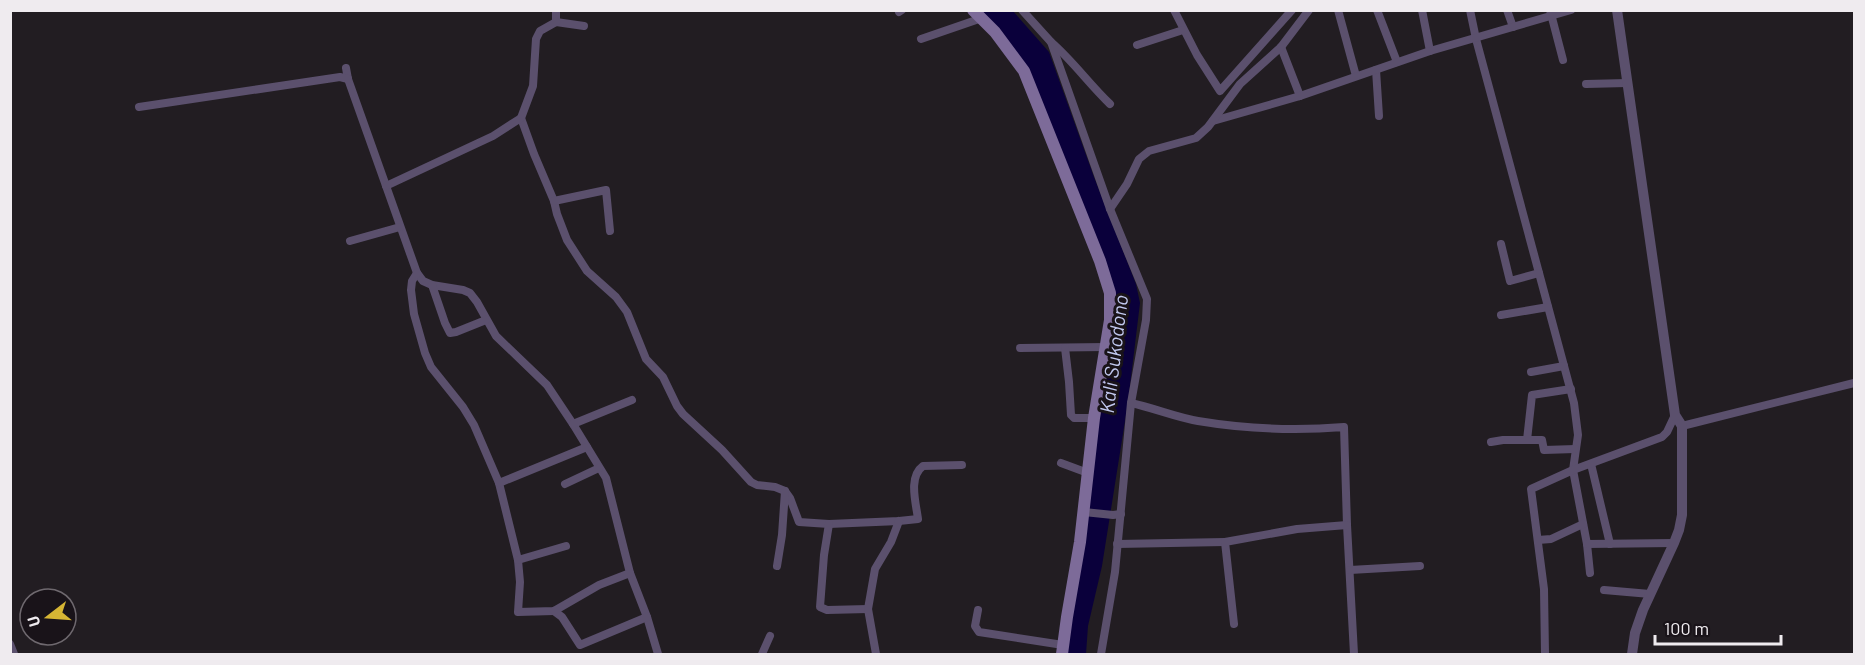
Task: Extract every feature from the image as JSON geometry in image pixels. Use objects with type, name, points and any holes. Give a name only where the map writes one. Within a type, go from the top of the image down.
[{"type":"main road","points":[[978,14],[995,32],[1024,71],[1100,261],[1111,299],[1111,314],[1094,418],[1085,512],[1063,650]]},
{"type":"street","points":[[556,10],[556,22]]},
{"type":"street","points":[[1023,10],[1110,104]]},
{"type":"street","points":[[1174,10],[1197,55],[1220,91],[1292,10]]},
{"type":"street","points":[[1108,203],[1126,184],[1139,159],[1149,151],[1196,138],[1213,121],[1240,84],[1281,47],[1309,10]]},
{"type":"street","points":[[1338,10],[1356,76]]},
{"type":"street","points":[[1377,10],[1397,62]]},
{"type":"street","points":[[1422,10],[1430,51]]},
{"type":"street","points":[[1470,10],[1574,403],[1578,435],[1573,470],[1590,573]]},
{"type":"street","points":[[1508,10],[1513,27]]},
{"type":"street","points":[[1213,121],[1300,96],[1430,51],[1476,39],[1551,13],[1571,10]]},
{"type":"street","points":[[1617,10],[1678,421],[1682,515],[1674,543],[1638,625],[1632,654]]},
{"type":"street","points":[[1551,13],[1563,60]]},
{"type":"street","points":[[921,39],[978,14]]},
{"type":"street","points":[[386,186],[494,136],[521,118],[533,86],[536,39],[540,31],[556,22],[584,26]]},
{"type":"street","points":[[1137,45],[1183,30]]},
{"type":"street","points":[[1051,42],[1108,203],[1147,299],[1146,320],[1131,403],[1117,514],[1115,572],[1101,654]]},
{"type":"street","points":[[1281,47],[1300,96]]},
{"type":"street","points":[[1376,70],[1379,116]]},
{"type":"street","points":[[139,107],[340,77],[347,74],[417,273],[423,281],[432,285],[470,293],[501,341],[547,385],[606,478],[630,573],[658,654]]},
{"type":"street","points":[[1586,84],[1627,83]]},
{"type":"street","points":[[521,118],[567,240],[587,271],[616,297],[627,312],[646,359],[663,377],[677,406],[722,450],[750,482],[784,491],[790,498],[799,522],[829,524],[918,519],[914,482],[919,469],[923,466],[962,465]]},
{"type":"street","points":[[554,201],[606,190],[610,231]]},
{"type":"street","points":[[350,241],[400,227]]},
{"type":"street","points":[[1501,244],[1511,281],[1539,273]]},
{"type":"street","points":[[417,273],[412,281],[411,290],[414,314],[425,353],[431,367],[463,407],[474,425],[500,483],[518,560],[520,582],[518,612],[554,611],[599,585],[630,573]]},
{"type":"street","points":[[432,285],[450,333],[486,320]]},
{"type":"street","points":[[1501,315],[1548,307]]},
{"type":"street","points":[[1020,348],[1106,347]]},
{"type":"street","points":[[1065,348],[1071,415],[1074,418],[1094,418]]},
{"type":"street","points":[[1531,372],[1564,366]]},
{"type":"street","points":[[1545,654],[1544,589],[1531,489],[1573,470],[1665,436],[1678,421],[1854,383]]},
{"type":"street","points":[[1527,440],[1532,395],[1571,389]]},
{"type":"street","points":[[573,424],[632,400]]},
{"type":"street","points":[[1131,403],[1197,420],[1257,428],[1305,431],[1344,428],[1354,654]]},
{"type":"street","points":[[1491,442],[1542,440],[1544,450],[1575,449]]},
{"type":"street","points":[[500,483],[587,447]]},
{"type":"street","points":[[1061,463],[1088,473]]},
{"type":"street","points":[[1591,464],[1610,544]]},
{"type":"street","points":[[565,484],[599,468]]},
{"type":"street","points":[[777,566],[782,535],[784,491]]},
{"type":"street","points":[[1085,512],[1117,514]]},
{"type":"street","points":[[876,654],[868,609],[875,569],[891,542],[899,521]]},
{"type":"street","points":[[829,524],[820,607],[827,610],[868,609]]},
{"type":"street","points":[[1538,540],[1551,539],[1583,524]]},
{"type":"street","points":[[1117,544],[1225,542],[1297,530],[1347,525]]},
{"type":"street","points":[[1225,542],[1234,624]]},
{"type":"street","points":[[1587,544],[1674,543]]},
{"type":"street","points":[[518,560],[566,546]]},
{"type":"street","points":[[1350,570],[1420,566]]},
{"type":"street","points":[[1604,590],[1650,594]]},
{"type":"street","points":[[978,610],[975,626],[979,632],[1063,650]]},
{"type":"street","points":[[554,611],[562,617],[580,645],[647,617]]},
{"type":"street","points":[[762,654],[770,636]]},
{"type":"street","points":[[10,644],[14,654]]},
{"type":"water","name":"Kali Sukodono","points":[[980,11],[1013,11],[1049,52],[1136,284],[1140,303],[1128,402],[1102,566],[1088,626],[1086,654],[1064,654],[1109,357],[1113,295],[1024,67]]}]
